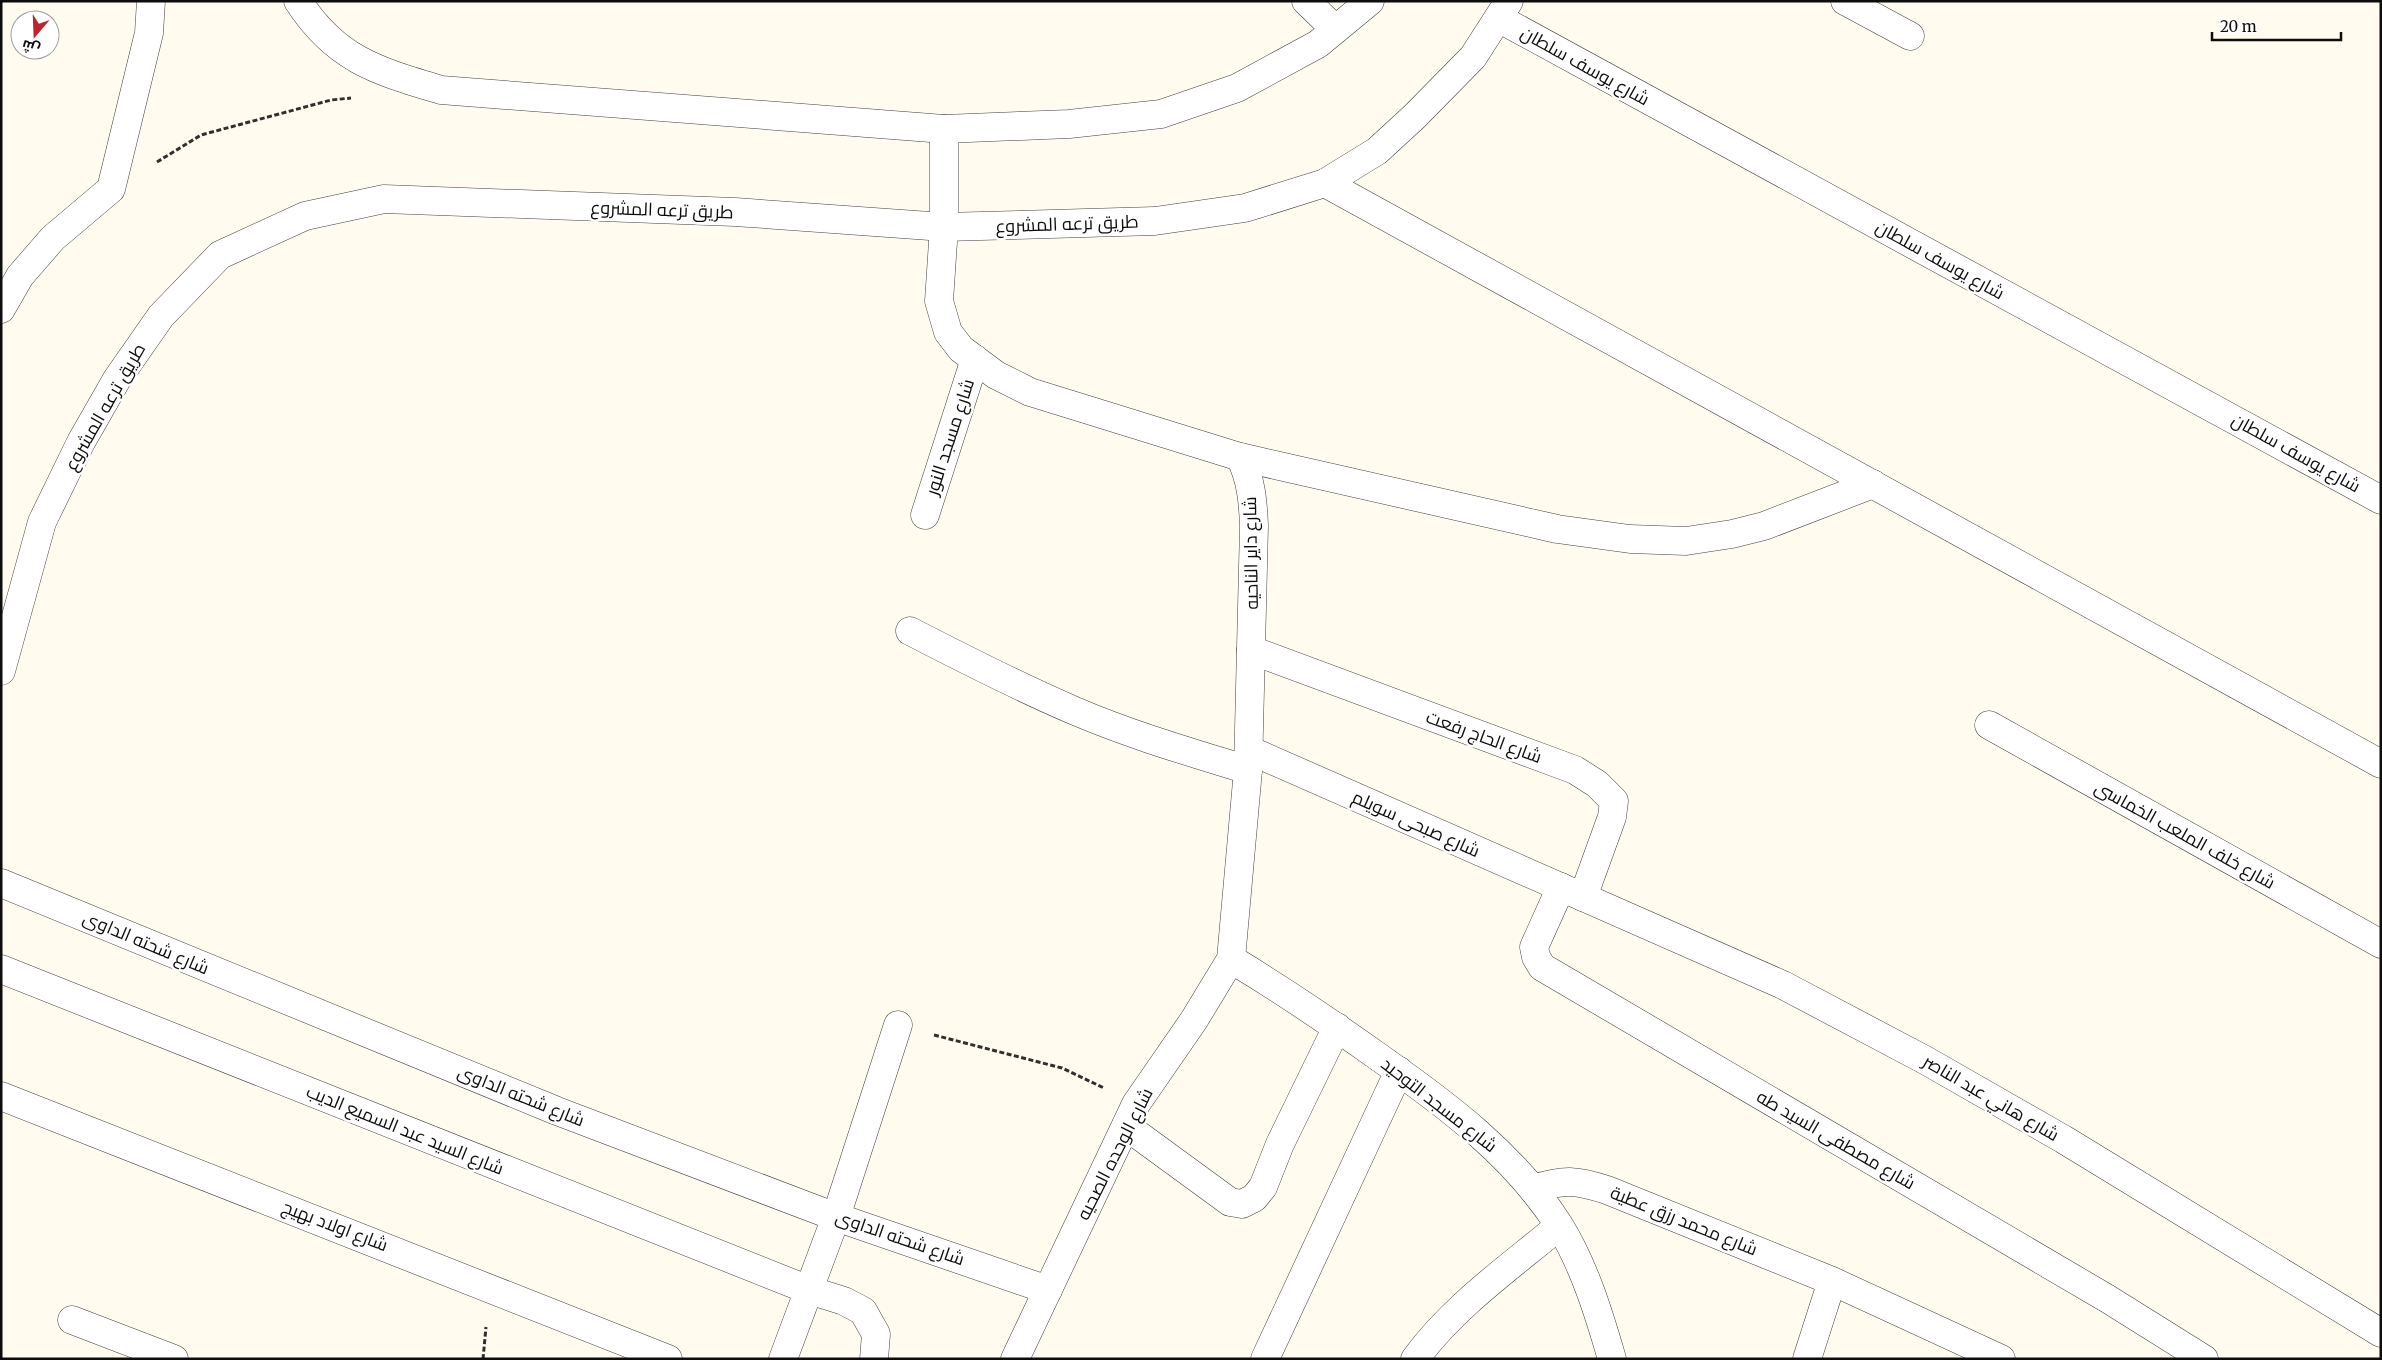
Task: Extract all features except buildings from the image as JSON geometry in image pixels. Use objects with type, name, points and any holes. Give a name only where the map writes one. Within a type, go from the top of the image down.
[{"type":"street","points":[[1,309],[20,276],[53,238],[111,189],[149,33],[151,1]]},
{"type":"street","points":[[298,1],[314,24],[334,44],[356,60],[382,72],[441,90],[945,141],[1161,114],[1237,88],[1318,44],[1370,1]]},
{"type":"street","points":[[1306,1],[1336,29]]},
{"type":"street","points":[[1845,1],[1910,36]]},
{"type":"street","name":"طريق ترعه المشروع","points":[[1,671],[42,522],[81,442],[116,379],[161,316],[220,254],[305,216],[384,199],[735,212],[1155,222],[1244,208],[1325,183],[1377,151],[1415,116],[1473,57],[1504,10]]},
{"type":"street","name":"شارع يوسف سلطان","points":[[1504,10],[2381,500]]},
{"type":"street","points":[[945,141],[944,216],[939,301],[948,332],[961,349],[996,375],[1055,401],[1240,457],[1557,529],[1630,539],[1686,541],[1732,534],[1764,526],[1872,484]]},
{"type":"street","points":[[1325,183],[2381,764]]},
{"type":"street","name":"شارع مسجد النور","points":[[925,516],[975,359]]},
{"type":"street","name":"شارع داير الناحيه","points":[[1231,959],[1249,760],[1251,650],[1252,496],[1248,474],[1240,457]]},
{"type":"street","name":"شارع صبحى سويلم","points":[[910,631],[992,673],[1076,712],[1160,743],[1249,760],[1572,892]]},
{"type":"street","name":"شارع الحاج رفعت","points":[[1251,650],[1575,770],[1597,784],[1614,801],[1612,817],[1572,892]]},
{"type":"street","name":"شارع خلف الملعب الخماسى","points":[[1989,725],[2381,944]]},
{"type":"street","name":"شارع شحته الداوى","points":[[1,882],[521,1097],[836,1216],[1048,1290]]},
{"type":"street","name":"شارع هاني عبد الناصر","points":[[1572,892],[1784,985],[1925,1060],[2063,1139],[2381,1333]]},
{"type":"street","name":"شارع مصطفى السيد طه","points":[[1572,892],[1534,947],[1536,957],[1542,967],[2108,1300],[2204,1359]]},
{"type":"street","name":"شارع مسجد التوحيد","points":[[1231,959],[1337,1027],[1399,1071],[1472,1127],[1508,1161],[1533,1188],[1559,1226],[1600,1317],[1612,1359]]},
{"type":"street","name":"شارع الوحده الصحيه","points":[[1017,1358],[1131,1115],[1194,1020],[1231,959]]},
{"type":"street","name":"شارع السيد عبد السميع الديب","points":[[1,969],[809,1290]]},
{"type":"street","points":[[783,1359],[836,1216],[898,1025]]},
{"type":"street","points":[[1131,1115],[1230,1202],[1242,1204],[1254,1198],[1263,1187],[1280,1144],[1337,1027]]},
{"type":"street","points":[[1265,1359],[1399,1071]]},
{"type":"street","name":"شارع اولاد بهيج","points":[[1,1096],[668,1359]]},
{"type":"street","name":"شارع محمد رزق عطية","points":[[1533,1188],[1559,1181],[1592,1185],[1723,1235],[1832,1281],[2001,1359]]},
{"type":"street","points":[[1416,1359],[1430,1339],[1461,1308],[1559,1226]]},
{"type":"street","points":[[1807,1359],[1832,1281]]},
{"type":"street","points":[[809,1290],[844,1301],[863,1311],[876,1334],[874,1359]]},
{"type":"street","points":[[72,1320],[174,1359]]},
{"type":"path","points":[[111,189],[201,135],[331,100],[358,97]]},
{"type":"path","points":[[898,1025],[1062,1068],[1131,1115]]}]
